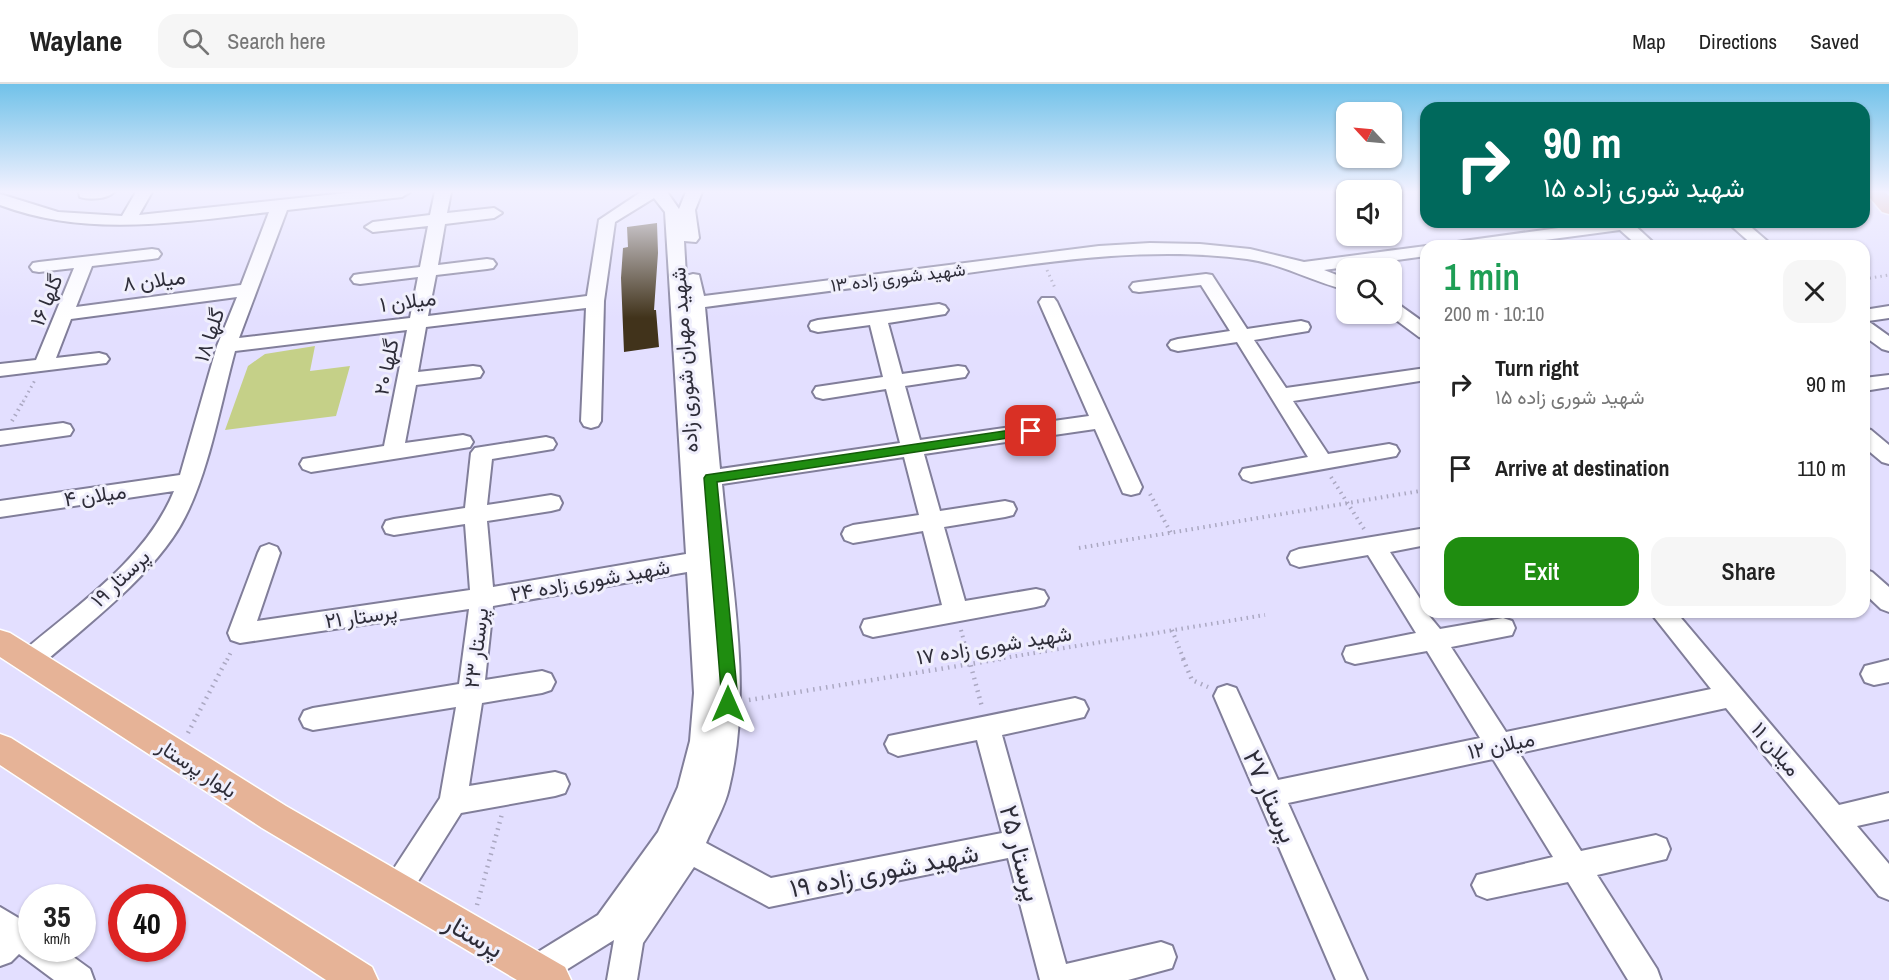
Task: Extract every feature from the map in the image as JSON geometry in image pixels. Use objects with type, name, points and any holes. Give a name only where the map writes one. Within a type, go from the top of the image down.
[{"type":"main road","name":"بلوار پرستار","points":[[0,642],[274,817],[397,889]]},
{"type":"main road","points":[[0,748],[359,980]]},
{"type":"main road","name":"پرستار","points":[[397,889],[544,975]]},
{"type":"street","name":"گلها ۱۸","points":[[189,481],[227,346],[269,234]]},
{"type":"street","name":"گلها ۲۰","points":[[393,452],[435,234]]},
{"type":"street","points":[[591,421],[596,300],[605,234]]},
{"type":"street","name":"شهید مهران شوری زاده","points":[[622,980],[629,938],[689,849],[715,790],[725,741],[728,704],[729,690],[701,480],[687,304],[676,234]]},
{"type":"street","name":"شهید مهران شوری زاده","points":[[687,234],[687,304]]},
{"type":"street","points":[[1537,240],[1568,234]]},
{"type":"street","name":"شهید شوری زاده ۱۳","points":[[687,304],[1102,250],[1175,247],[1231,251],[1304,267],[1336,280]]},
{"type":"street","points":[[1304,267],[1420,252]]},
{"type":"street","points":[[39,267],[152,254]]},
{"type":"street","name":"گلها ۱۶","points":[[43,365],[85,262]]},
{"type":"street","points":[[360,279],[488,264]]},
{"type":"street","points":[[1139,287],[1206,279],[1322,462]]},
{"type":"street","name":"میلان ۸","points":[[65,314],[248,290]]},
{"type":"street","name":"میلان ۱","points":[[227,346],[596,300]]},
{"type":"street","points":[[1048,302],[1131,488]]},
{"type":"street","points":[[818,326],[939,310]]},
{"type":"street","points":[[1870,315],[1889,312]]},
{"type":"street","points":[[1402,315],[1420,329]]},
{"type":"street","points":[[877,318],[956,612]]},
{"type":"street","points":[[1178,345],[1302,327]]},
{"type":"street","points":[[1870,331],[1889,345]]},
{"type":"street","points":[[0,370],[99,359]]},
{"type":"street","points":[[406,380],[473,372]]},
{"type":"street","points":[[823,392],[958,372]]},
{"type":"street","points":[[1280,396],[1420,375]]},
{"type":"street","points":[[1870,384],[1889,381]]},
{"type":"street","points":[[701,480],[1102,421]]},
{"type":"street","points":[[1,439],[63,430]]},
{"type":"street","points":[[1870,440],[1889,457]]},
{"type":"street","points":[[310,464],[464,442]]},
{"type":"street","name":"پرستار ۲۳","points":[[397,889],[453,802],[471,693],[482,598],[475,514],[482,453],[546,444]]},
{"type":"street","points":[[1251,474],[1389,451]]},
{"type":"street","name":"شهید مهران شوری زاده","points":[[544,975],[609,926],[668,842],[692,787],[703,741],[707,693],[698,561],[701,480]]},
{"type":"street","name":"میلان ۴","points":[[0,509],[189,481]]},
{"type":"street","name":"پرستار ۱۹","points":[[30,660],[114,587],[146,555],[175,516],[189,481]]},
{"type":"street","points":[[394,526],[551,503]]},
{"type":"street","points":[[853,534],[1005,508]]},
{"type":"street","points":[[1299,558],[1420,538]]},
{"type":"street","points":[[1374,545],[1420,618]]},
{"type":"street","points":[[240,633],[269,553]]},
{"type":"street","name":"شهید شوری زاده ۲۴","points":[[482,598],[698,561]]},
{"type":"street","points":[[1870,584],[1889,602]]},
{"type":"street","points":[[873,627],[1036,597]]},
{"type":"street","name":"پرستار ۲۱","points":[[240,633],[482,598]]},
{"type":"street","points":[[1420,618],[1646,980]]},
{"type":"street","name":"میلان ۱۱","points":[[1667,618],[1889,886]]},
{"type":"street","points":[[1356,654],[1503,628]]},
{"type":"street","points":[[313,720],[542,682]]},
{"type":"street","name":"پرستار ۲۷","points":[[1227,696],[1352,980]]},
{"type":"street","name":"میلان ۱۲","points":[[1270,794],[1732,696]]},
{"type":"street","points":[[898,744],[1074,709]]},
{"type":"street","name":"پرستار ۲۵","points":[[987,726],[1055,980]]},
{"type":"street","points":[[453,802],[555,784]]},
{"type":"street","points":[[1834,819],[1889,806]]},
{"type":"street","name":"شهید شوری زاده ۱۹","points":[[689,849],[769,893],[1018,843]]},
{"type":"street","points":[[1487,885],[1656,849]]},
{"type":"street","points":[[17,940],[79,980]]},
{"type":"street","points":[[1063,980],[1161,957]]},
{"type":"path","points":[[1042,258],[1057,293],[1048,302]]},
{"type":"path","points":[[1870,278],[1889,275]]},
{"type":"path","points":[[1,439],[43,365]]},
{"type":"path","points":[[1322,462],[1374,545]]},
{"type":"path","points":[[1131,488],[1149,490],[1171,533]]},
{"type":"path","points":[[1078,548],[1420,491]]},
{"type":"path","points":[[956,612],[987,726]]},
{"type":"path","name":"شهید شوری زاده ۱۷","points":[[728,704],[1265,615]]},
{"type":"path","points":[[1172,630],[1192,680],[1227,696]]},
{"type":"path","points":[[177,755],[240,633]]},
{"type":"path","points":[[470,932],[508,793]]},
{"type":"green space","points":[[315,346],[310,371],[350,366],[336,416],[225,430],[248,366],[265,354]]},
{"type":"building","points":[[627,234],[657,234],[654,310],[656,310],[659,347],[624,352],[621,278],[623,248],[628,247]]},
{"type":"route","points":[[728,704],[729,690],[710,478],[1031,431]]}]
